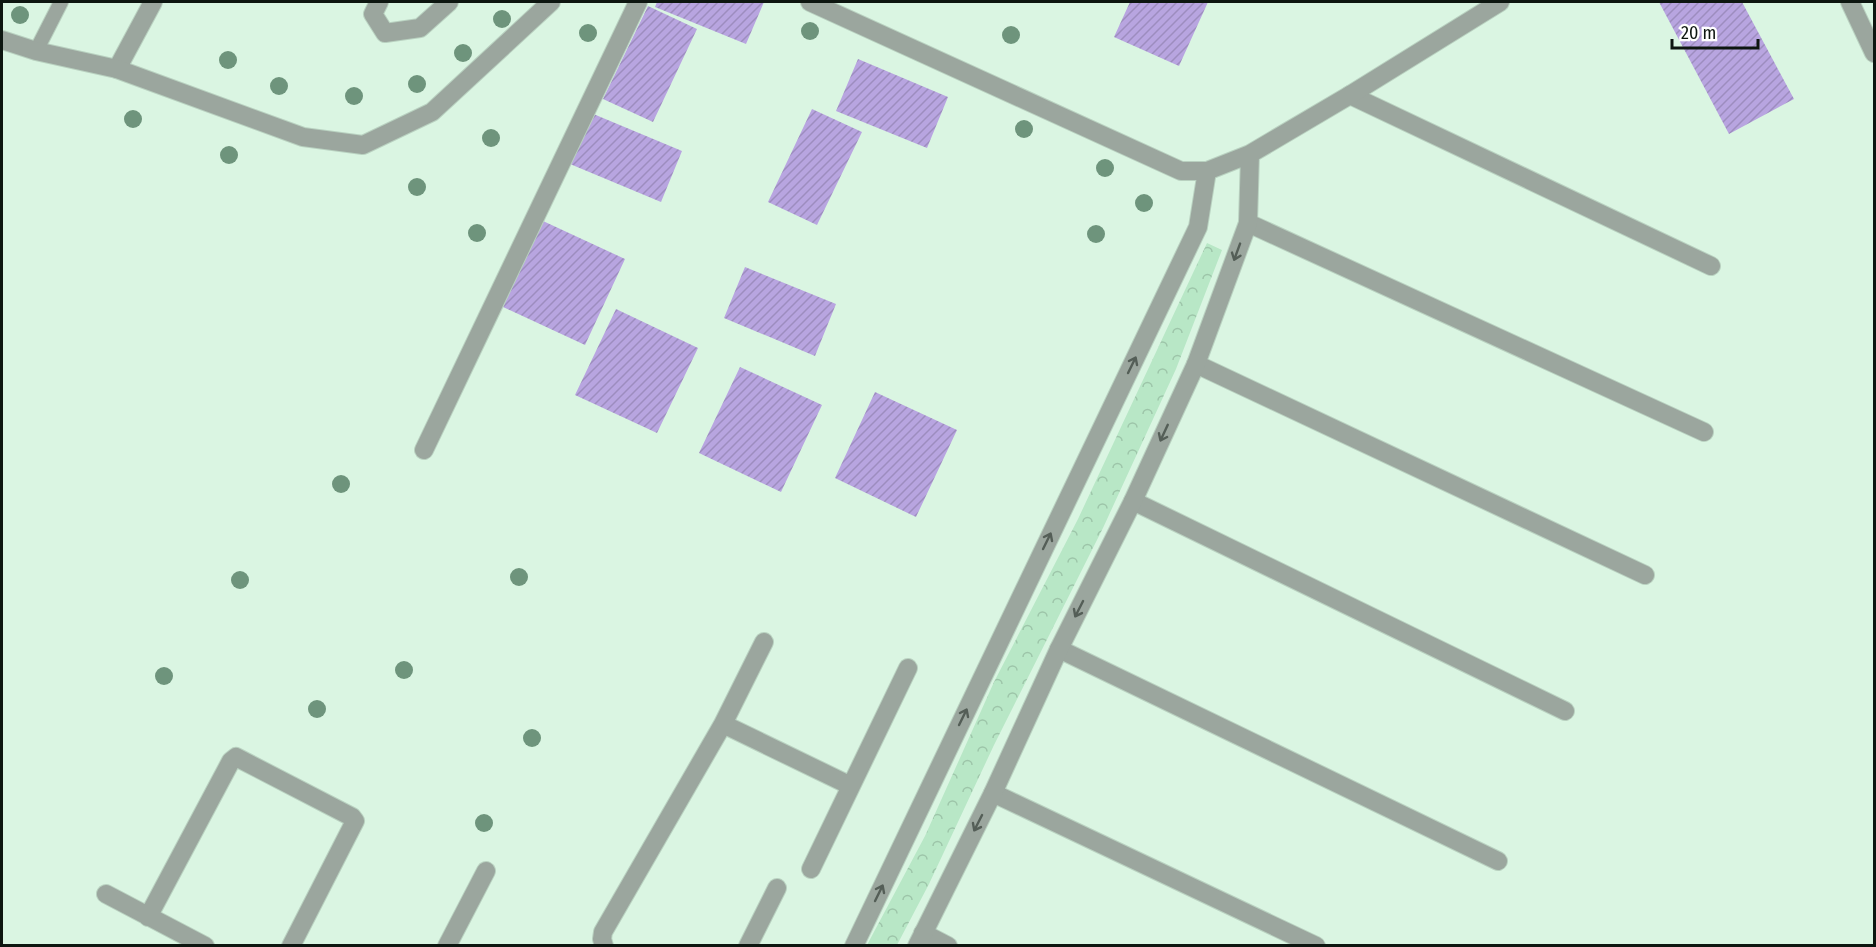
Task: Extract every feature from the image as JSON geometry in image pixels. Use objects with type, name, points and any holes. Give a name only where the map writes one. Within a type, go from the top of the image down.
[{"type":"street","points":[[117,69],[153,2]]},
{"type":"street","points":[[379,2],[373,14],[385,33],[420,28],[449,2]]},
{"type":"street","points":[[2,40],[36,51],[117,69],[303,136],[363,145],[432,112],[551,2]]},
{"type":"street","points":[[424,450],[638,2]]},
{"type":"street","points":[[810,2],[1180,171],[1207,171],[1250,154],[1500,2]]},
{"type":"street","points":[[1850,2],[1875,53]]},
{"type":"street","points":[[1350,95],[1711,266]]},
{"type":"street","points":[[948,945],[920,939],[993,793],[1059,649],[1133,501],[1196,364],[1248,223],[1250,154]]},
{"type":"street","points":[[854,945],[1198,226],[1207,171]]},
{"type":"street","points":[[1248,223],[1704,432]]},
{"type":"street","points":[[1196,364],[1645,575]]},
{"type":"street","points":[[1133,501],[1565,711]]},
{"type":"street","points":[[604,945],[603,932],[723,724],[764,642]]},
{"type":"street","points":[[1059,649],[1498,861]]},
{"type":"street","points":[[811,868],[908,668]]},
{"type":"street","points":[[723,724],[851,786]]},
{"type":"street","points":[[148,917],[231,761],[236,757],[352,817],[355,821],[291,945]]},
{"type":"street","points":[[993,793],[1316,945]]},
{"type":"street","points":[[447,945],[486,871]]},
{"type":"street","points":[[748,945],[777,888]]},
{"type":"street","points":[[106,894],[205,945]]},
{"type":"lane","points":[[36,51],[61,2]]},
{"type":"green space","points":[[1207,243],[1222,250],[1176,369],[1103,528],[897,945],[867,945],[925,836],[994,682],[1078,519]]},
{"type":"building","points":[[657,2],[764,2],[746,44],[655,7]]},
{"type":"building","points":[[1130,2],[1208,2],[1179,66],[1114,37]]},
{"type":"building","points":[[1659,2],[1742,2],[1794,99],[1729,134]]},
{"type":"building","points":[[648,6],[697,29],[653,122],[603,99]]},
{"type":"building","points":[[858,59],[948,97],[927,148],[836,111]]},
{"type":"building","points":[[812,109],[862,132],[817,225],[768,202]]},
{"type":"building","points":[[591,113],[682,151],[661,202],[570,164]]},
{"type":"building","points":[[543,221],[625,259],[585,345],[503,307]]},
{"type":"building","points":[[745,267],[836,304],[815,356],[724,318]]},
{"type":"building","points":[[616,309],[698,348],[657,433],[575,395]]},
{"type":"building","points":[[740,367],[822,405],[781,492],[699,453]]},
{"type":"building","points":[[875,392],[957,430],[916,517],[835,478]]}]
